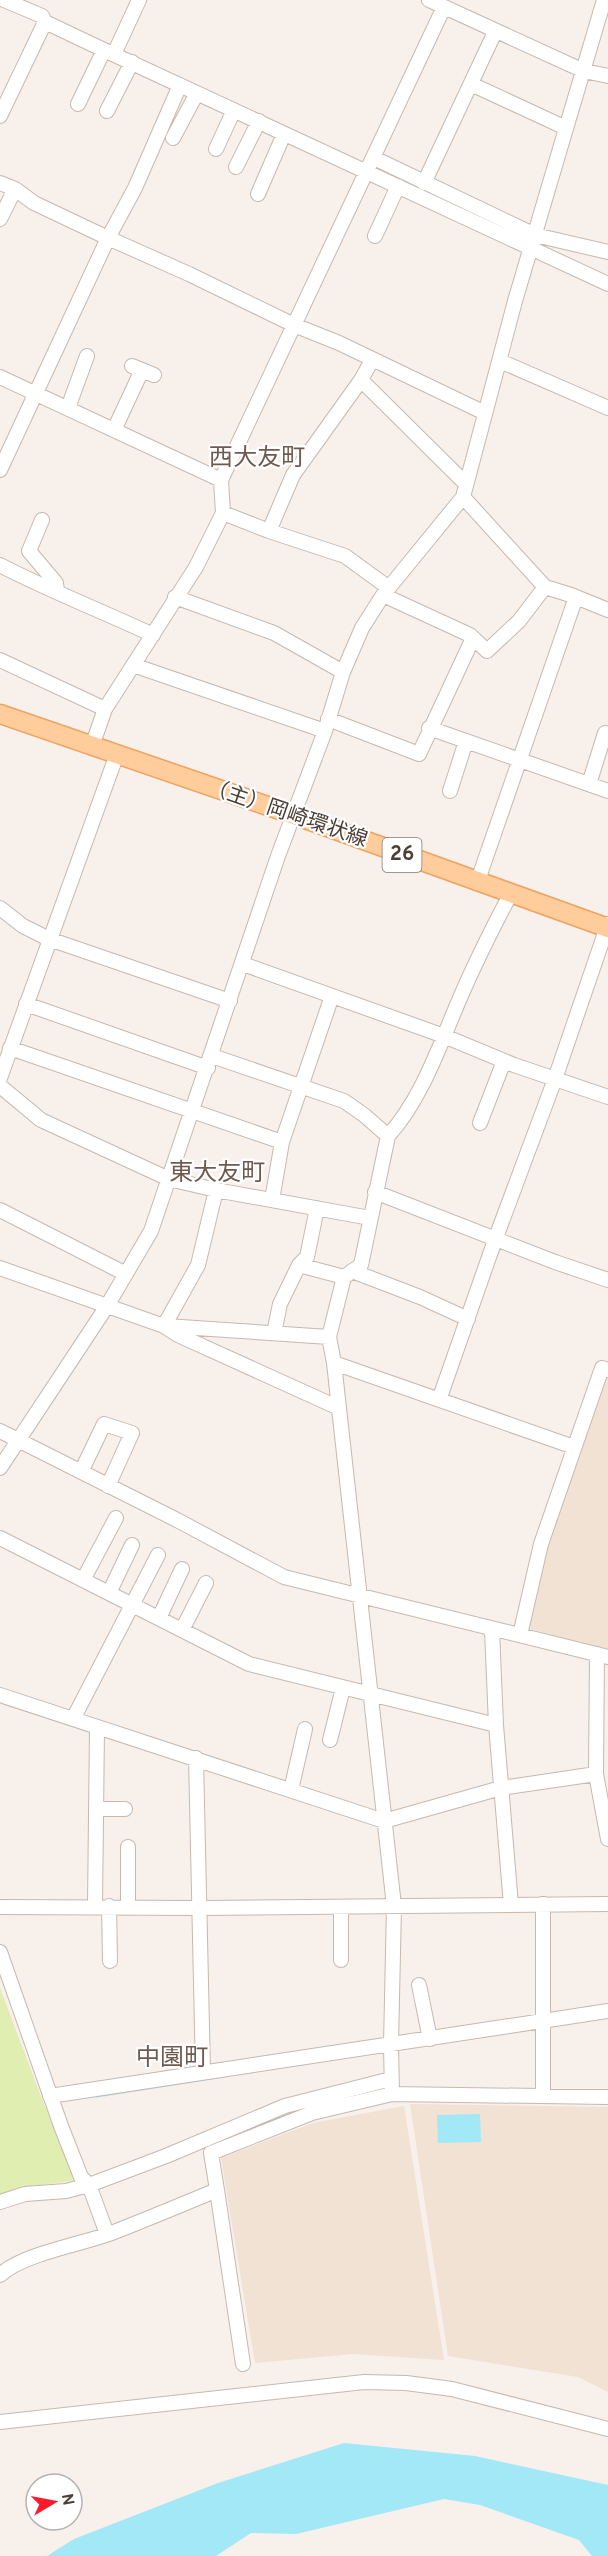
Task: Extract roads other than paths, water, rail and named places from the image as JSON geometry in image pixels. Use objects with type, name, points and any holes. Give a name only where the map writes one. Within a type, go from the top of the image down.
[{"type":"main road","name":"（主）岡崎環状線","points":[[0,714],[294,815],[510,895],[608,927]]},
{"type":"street","points":[[4,0],[27,4],[42,16],[45,22],[398,186],[534,242],[608,252]]},
{"type":"street","points":[[78,104],[139,0]]},
{"type":"street","points":[[429,0],[585,71],[608,76]]},
{"type":"street","points":[[0,1468],[107,1306],[151,1232],[278,856],[327,725],[343,672],[362,628],[386,592],[465,490],[604,0]]},
{"type":"street","points":[[92,746],[105,709],[196,567],[223,513],[221,480],[444,7]]},
{"type":"street","points":[[0,116],[45,22]]},
{"type":"street","points":[[424,183],[495,32]]},
{"type":"street","points":[[107,111],[132,62]]},
{"type":"street","points":[[471,84],[566,128]]},
{"type":"street","points":[[0,470],[108,238],[135,188],[180,85]]},
{"type":"street","points":[[173,138],[197,93]]},
{"type":"street","points":[[216,149],[234,110]]},
{"type":"street","points":[[236,167],[259,121]]},
{"type":"street","points":[[258,194],[284,134]]},
{"type":"street","points":[[374,158],[534,242],[608,284]]},
{"type":"street","points":[[0,183],[15,189],[34,203],[294,325],[339,343],[485,413]]},
{"type":"street","points":[[375,236],[398,186]]},
{"type":"street","points":[[0,219],[15,189]]},
{"type":"street","points":[[68,408],[87,356]]},
{"type":"street","points":[[269,531],[293,476],[361,380],[372,360]]},
{"type":"street","points":[[500,361],[545,378],[608,408]]},
{"type":"street","points":[[114,430],[142,370]]},
{"type":"street","points":[[0,377],[221,480]]},
{"type":"street","points":[[361,380],[465,490],[545,587],[608,610]]},
{"type":"street","points":[[223,513],[345,556],[386,592],[473,638],[487,651],[519,621],[545,587]]},
{"type":"street","points":[[42,520],[29,551],[56,584],[57,591]]},
{"type":"street","points":[[0,565],[42,587],[57,591],[153,635]]},
{"type":"street","points":[[176,597],[273,633],[343,672]]},
{"type":"street","points":[[477,883],[522,760],[576,597]]},
{"type":"street","points":[[133,665],[419,754],[429,728],[473,638]]},
{"type":"street","points":[[0,660],[105,709]]},
{"type":"street","points":[[429,728],[608,791]]},
{"type":"street","points":[[589,784],[605,733]]},
{"type":"street","points":[[450,791],[466,741]]},
{"type":"street","points":[[0,1078],[117,754]]},
{"type":"street","points":[[392,2094],[394,1906],[334,1363],[329,1337],[348,1274],[361,1265],[388,1136],[417,1094],[480,952],[510,895]]},
{"type":"street","points":[[0,908],[23,926],[49,939],[230,1001]]},
{"type":"street","points":[[439,1400],[608,927]]},
{"type":"street","points":[[243,964],[608,1097]]},
{"type":"street","points":[[272,1200],[282,1142],[333,996]]},
{"type":"street","points":[[26,1004],[210,1062],[302,1086],[344,1101],[364,1114],[388,1136]]},
{"type":"street","points":[[10,1048],[282,1142]]},
{"type":"street","points":[[480,1123],[504,1061]]},
{"type":"street","points":[[0,1086],[41,1120],[169,1179],[216,1190],[370,1218]]},
{"type":"street","points":[[164,1326],[198,1265],[216,1190]]},
{"type":"street","points":[[375,1192],[495,1240],[608,1280]]},
{"type":"street","points":[[274,1333],[280,1304],[299,1265],[307,1257],[317,1208]]},
{"type":"street","points":[[0,1210],[126,1274]]},
{"type":"street","points":[[299,1265],[348,1274],[420,1297],[468,1319]]},
{"type":"street","points":[[0,1268],[164,1326],[178,1335],[339,1408]]},
{"type":"street","points":[[164,1326],[329,1337]]},
{"type":"street","points":[[334,1363],[574,1447]]},
{"type":"street","points":[[520,1635],[542,1544],[574,1447],[602,1368],[608,1370]]},
{"type":"street","points":[[81,1472],[104,1424],[132,1433],[108,1486]]},
{"type":"street","points":[[0,1431],[284,1577],[602,1655],[596,1774],[608,1839]]},
{"type":"street","points":[[83,1580],[116,1518]]},
{"type":"street","points":[[0,1538],[249,1664],[496,1725]]},
{"type":"street","points":[[109,1593],[132,1545]]},
{"type":"street","points":[[74,1719],[134,1606],[158,1555]]},
{"type":"street","points":[[159,1618],[182,1569]]},
{"type":"street","points":[[182,1630],[206,1583]]},
{"type":"street","points":[[492,1629],[496,1725],[511,1905]]},
{"type":"street","points":[[330,1740],[343,1688]]},
{"type":"street","points":[[0,1695],[384,1821],[501,1788],[596,1774]]},
{"type":"street","points":[[97,1728],[96,1809],[102,1906],[110,1961]]},
{"type":"street","points":[[291,1790],[305,1729]]},
{"type":"street","points":[[196,1758],[197,1908],[203,2072]]},
{"type":"street","points":[[96,1809],[125,1809]]},
{"type":"street","points":[[128,1847],[128,1907]]},
{"type":"street","points":[[543,1904],[543,2096]]},
{"type":"street","points":[[0,1907],[197,1908],[608,1904]]},
{"type":"street","points":[[341,1907],[341,1960]]},
{"type":"street","points":[[0,1952],[50,2096],[81,2177],[89,2185],[107,2234]]},
{"type":"street","points":[[419,1985],[430,2039]]},
{"type":"street","points":[[50,2096],[391,2046],[608,2011]]},
{"type":"street","points":[[0,2202],[25,2194],[66,2191],[89,2185],[166,2156],[285,2106],[391,2079]]},
{"type":"street","points":[[243,2364],[211,2153],[312,2113],[392,2094],[608,2097]]},
{"type":"street","points":[[0,2275],[7,2268],[29,2259],[107,2234],[217,2190]]},
{"type":"street","points":[[0,2422],[364,2382],[405,2383],[452,2389],[608,2429]]},
{"type":"water","points":[[480,2114],[481,2142],[438,2143],[437,2115]]},
{"type":"water","points":[[344,2443],[475,2456],[608,2485],[608,2556],[592,2556],[579,2540],[480,2505],[444,2499],[296,2534],[251,2533],[216,2556],[47,2556],[74,2539],[218,2483]]},
{"type":"waterway","points":[[97,2096],[224,2076]]},
{"type":"district","name":"西大友町","points":[[257,459]]},
{"type":"district","name":"東大友町","points":[[217,1174]]},
{"type":"district","name":"中園町","points":[[172,2059]]}]
